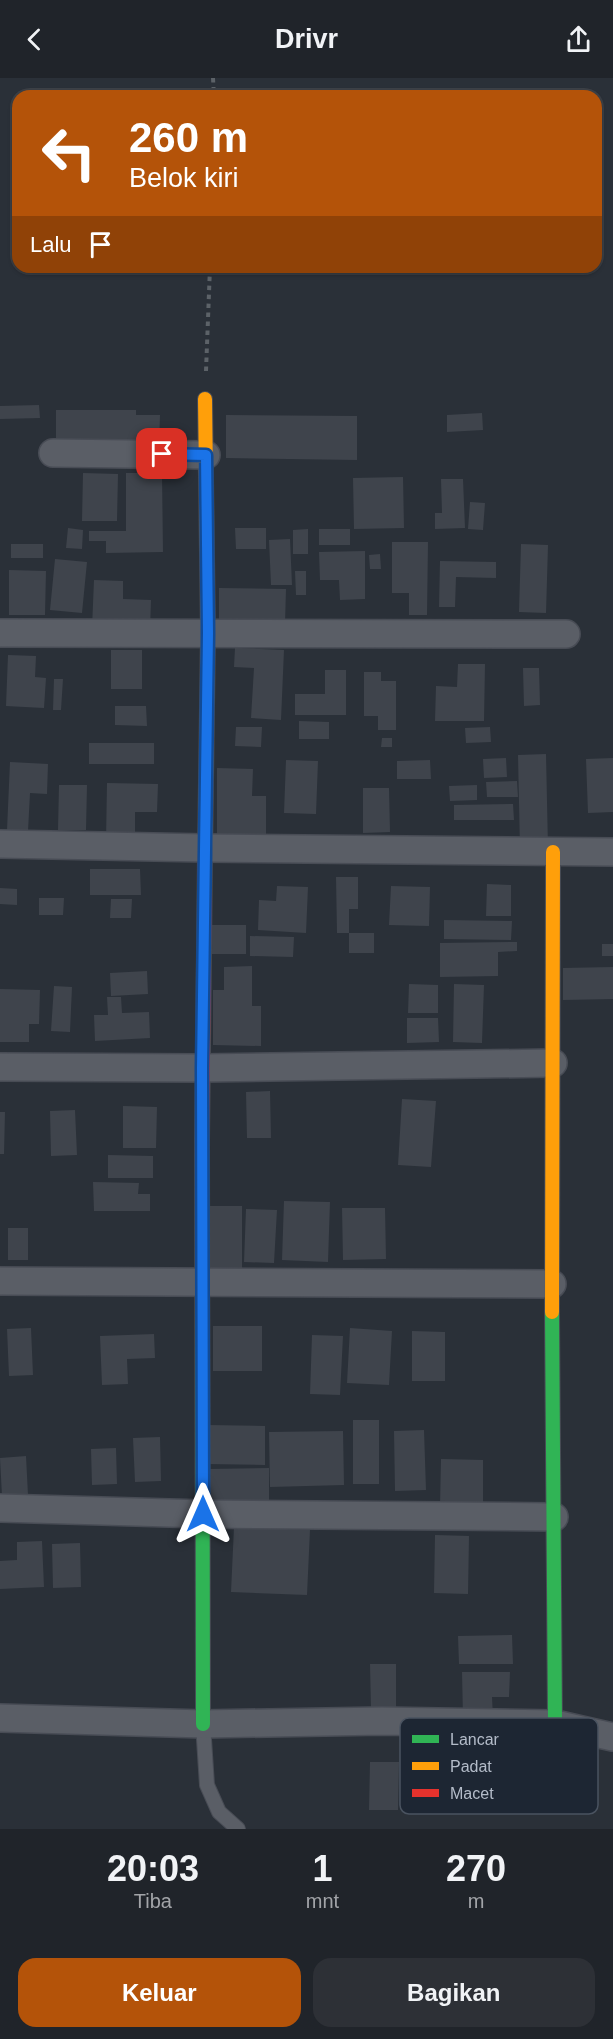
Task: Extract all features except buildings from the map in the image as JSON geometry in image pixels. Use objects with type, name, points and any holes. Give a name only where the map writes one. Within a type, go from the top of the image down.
[{"type":"street","points":[[202,1724],[202,1068],[208,633],[205,399]]},
{"type":"street","points":[[53,453],[206,455]]},
{"type":"street","points":[[0,633],[566,634]]},
{"type":"street","points":[[0,844],[613,852]]},
{"type":"street","points":[[553,852],[552,1284],[555,1718]]},
{"type":"street","points":[[0,1067],[202,1068],[553,1063]]},
{"type":"street","points":[[0,1281],[552,1284]]},
{"type":"street","points":[[0,1508],[203,1514],[554,1516]]},
{"type":"street","points":[[0,1718],[202,1724],[400,1721]]},
{"type":"street","points":[[598,1734],[613,1737]]},
{"type":"lane","points":[[202,1724],[207,1785],[219,1812],[238,1829]]},
{"type":"path","points":[[205,399],[210,273]]},
{"type":"traffic: fast","points":[[202,1141],[203,1724]]},
{"type":"traffic: fast","points":[[552,1312],[555,1718]]},
{"type":"traffic: slow","points":[[205,399],[208,633],[205,854]]},
{"type":"traffic: slow","points":[[552,1312],[553,852]]},
{"type":"traffic: jam","points":[[202,1141],[205,854]]},
{"type":"route","points":[[162,454],[206,455],[208,633],[202,1068],[203,1514]]}]
